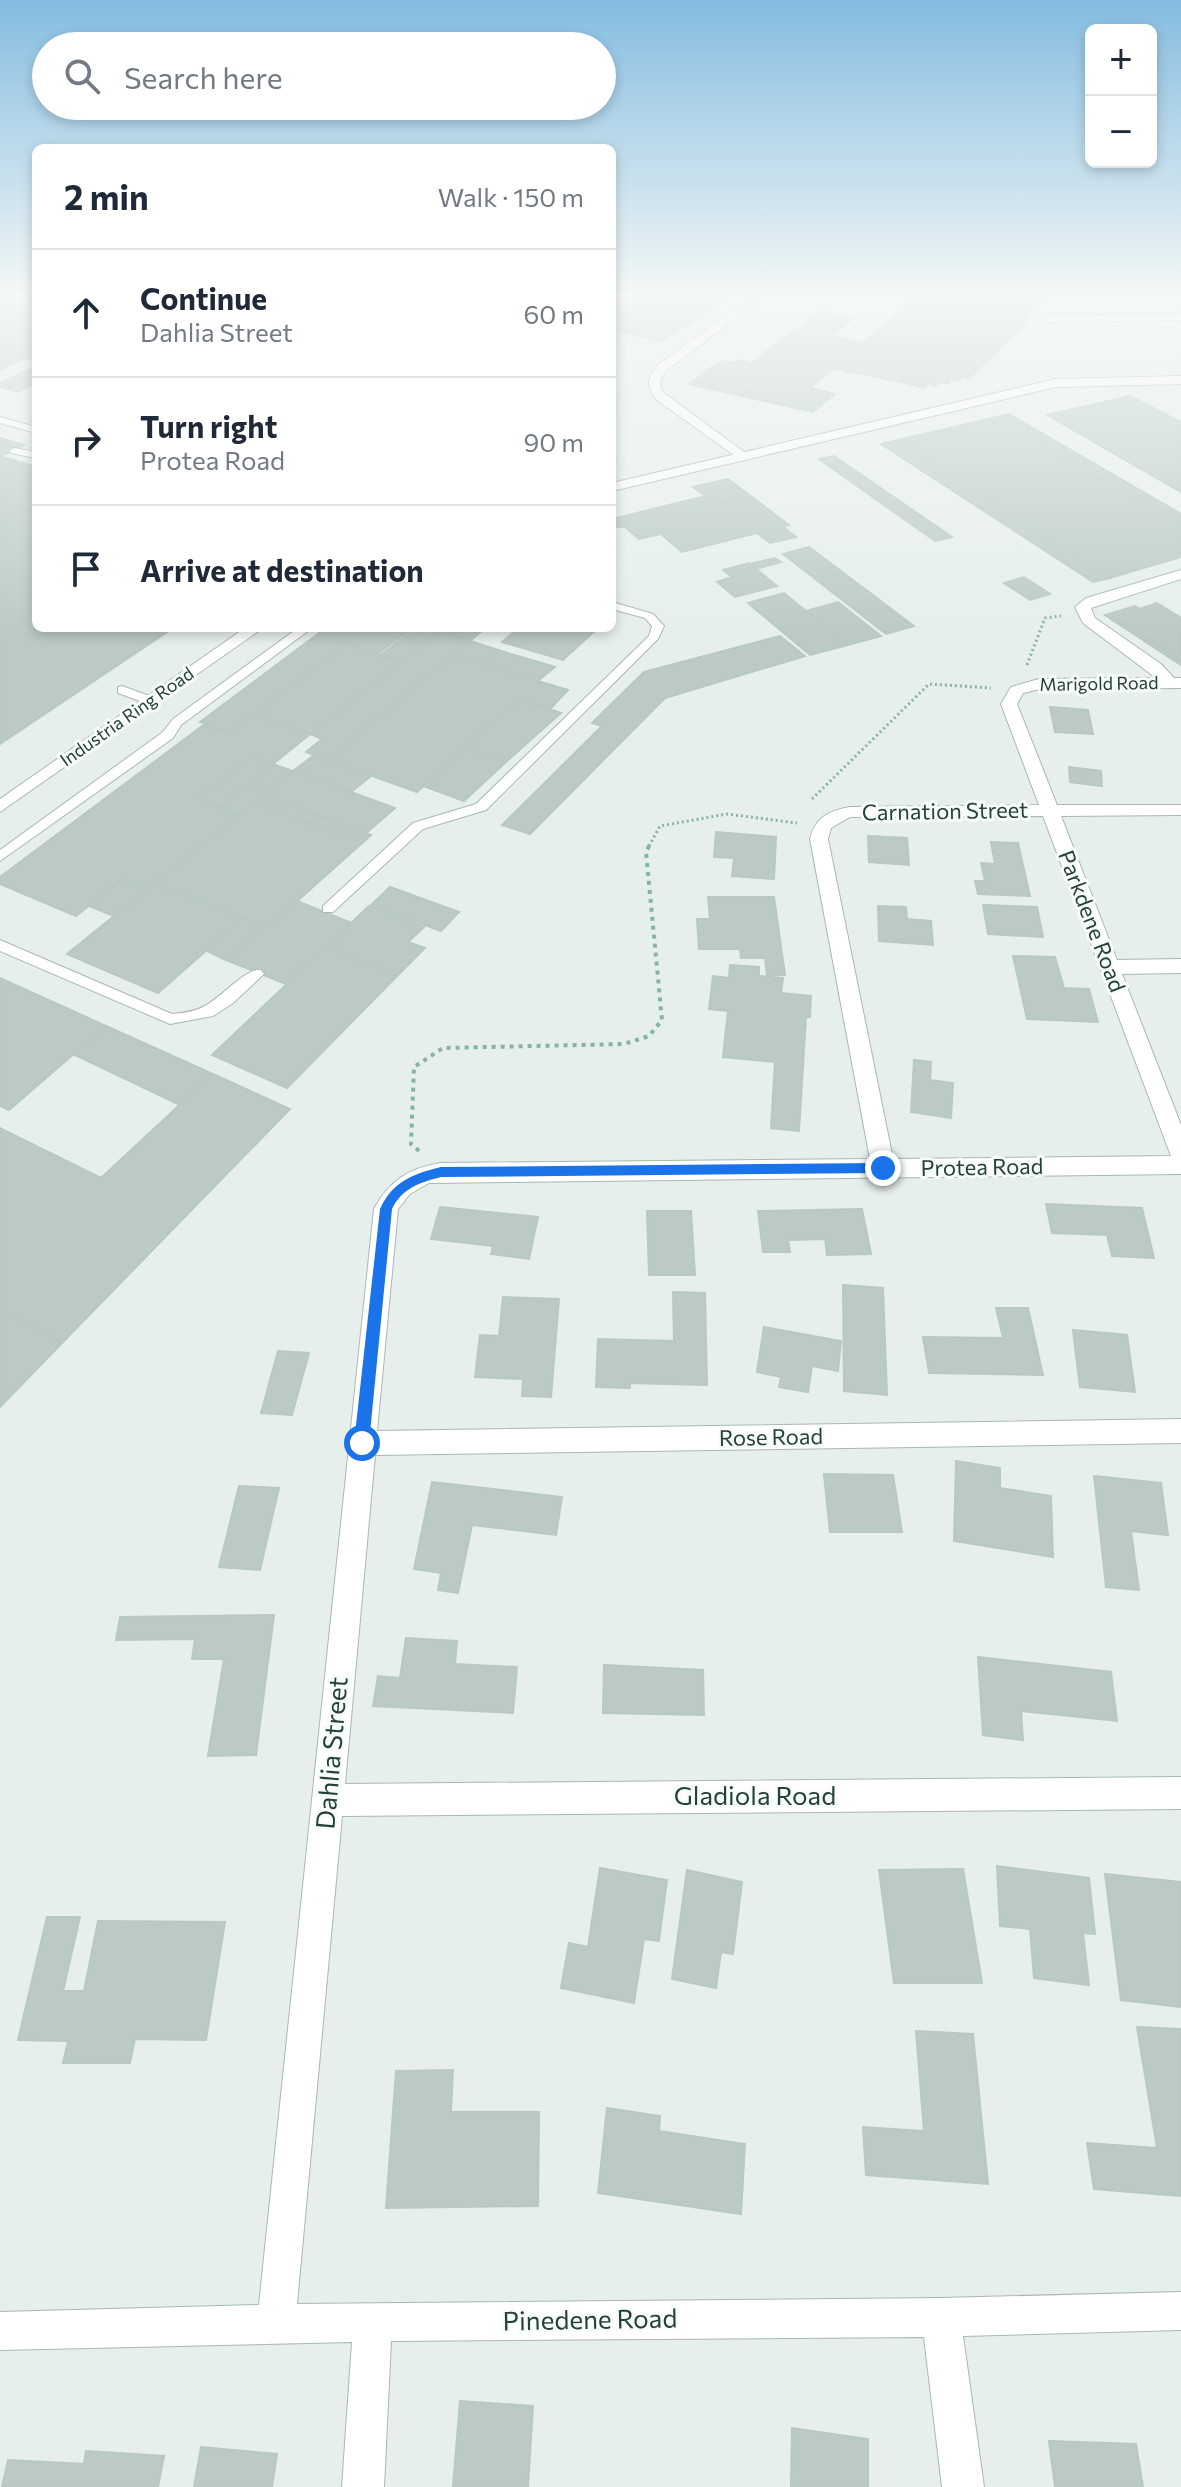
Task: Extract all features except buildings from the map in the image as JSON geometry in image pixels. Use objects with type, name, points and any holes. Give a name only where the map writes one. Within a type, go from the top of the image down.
[{"type":"street","points":[[675,407],[742,457]]},
{"type":"street","points":[[616,486],[954,407]]},
{"type":"street","points":[[1175,684],[1082,613],[1083,607],[1091,601],[1181,574]]},
{"type":"street","name":"Industria Ring Road","points":[[0,807],[249,632]]},
{"type":"street","name":"Marigold Road","points":[[1017,690],[1039,684],[1175,684]]},
{"type":"street","name":"Parkdene Road","points":[[1017,690],[1009,704],[1181,1154]]},
{"type":"street","name":"Carnation Street","points":[[822,826],[837,815],[850,812],[1181,810]]},
{"type":"street","points":[[822,826],[819,839],[883,1168]]},
{"type":"street","points":[[1110,967],[1181,966]]},
{"type":"street","name":"Protea Road","points":[[402,1186],[427,1174],[441,1172],[1181,1165]]},
{"type":"street","name":"Dahlia Street","points":[[276,2325],[386,1209],[402,1186]]},
{"type":"street","name":"Rose Road","points":[[362,1443],[1181,1431]]},
{"type":"street","name":"Gladiola Road","points":[[328,1800],[1181,1793]]},
{"type":"street","name":"Pinedene Road","points":[[0,2331],[373,2322],[941,2317],[1181,2311]]},
{"type":"street","points":[[941,2317],[963,2487]]},
{"type":"street","points":[[363,2487],[373,2322]]},
{"type":"lane","points":[[0,420],[32,429]]},
{"type":"lane","points":[[14,451],[32,454]]},
{"type":"lane","points":[[328,909],[418,826],[481,807],[654,637],[658,626],[649,616],[616,606]]},
{"type":"lane","points":[[0,857],[168,735],[177,722],[301,632]]},
{"type":"lane","points":[[122,690],[151,701]]},
{"type":"lane","points":[[0,945],[170,1019],[206,1015],[221,1007],[256,974]]},
{"type":"path","points":[[822,826],[804,807],[929,684],[1017,690],[1045,618],[1082,613]]},
{"type":"path","points":[[441,1172],[411,1144],[414,1067],[443,1048],[624,1044],[649,1036],[662,1020],[646,852],[660,826],[727,814],[822,826]]},
{"type":"route","points":[[362,1443],[386,1209],[402,1186],[414,1179],[441,1172],[883,1168]]}]
